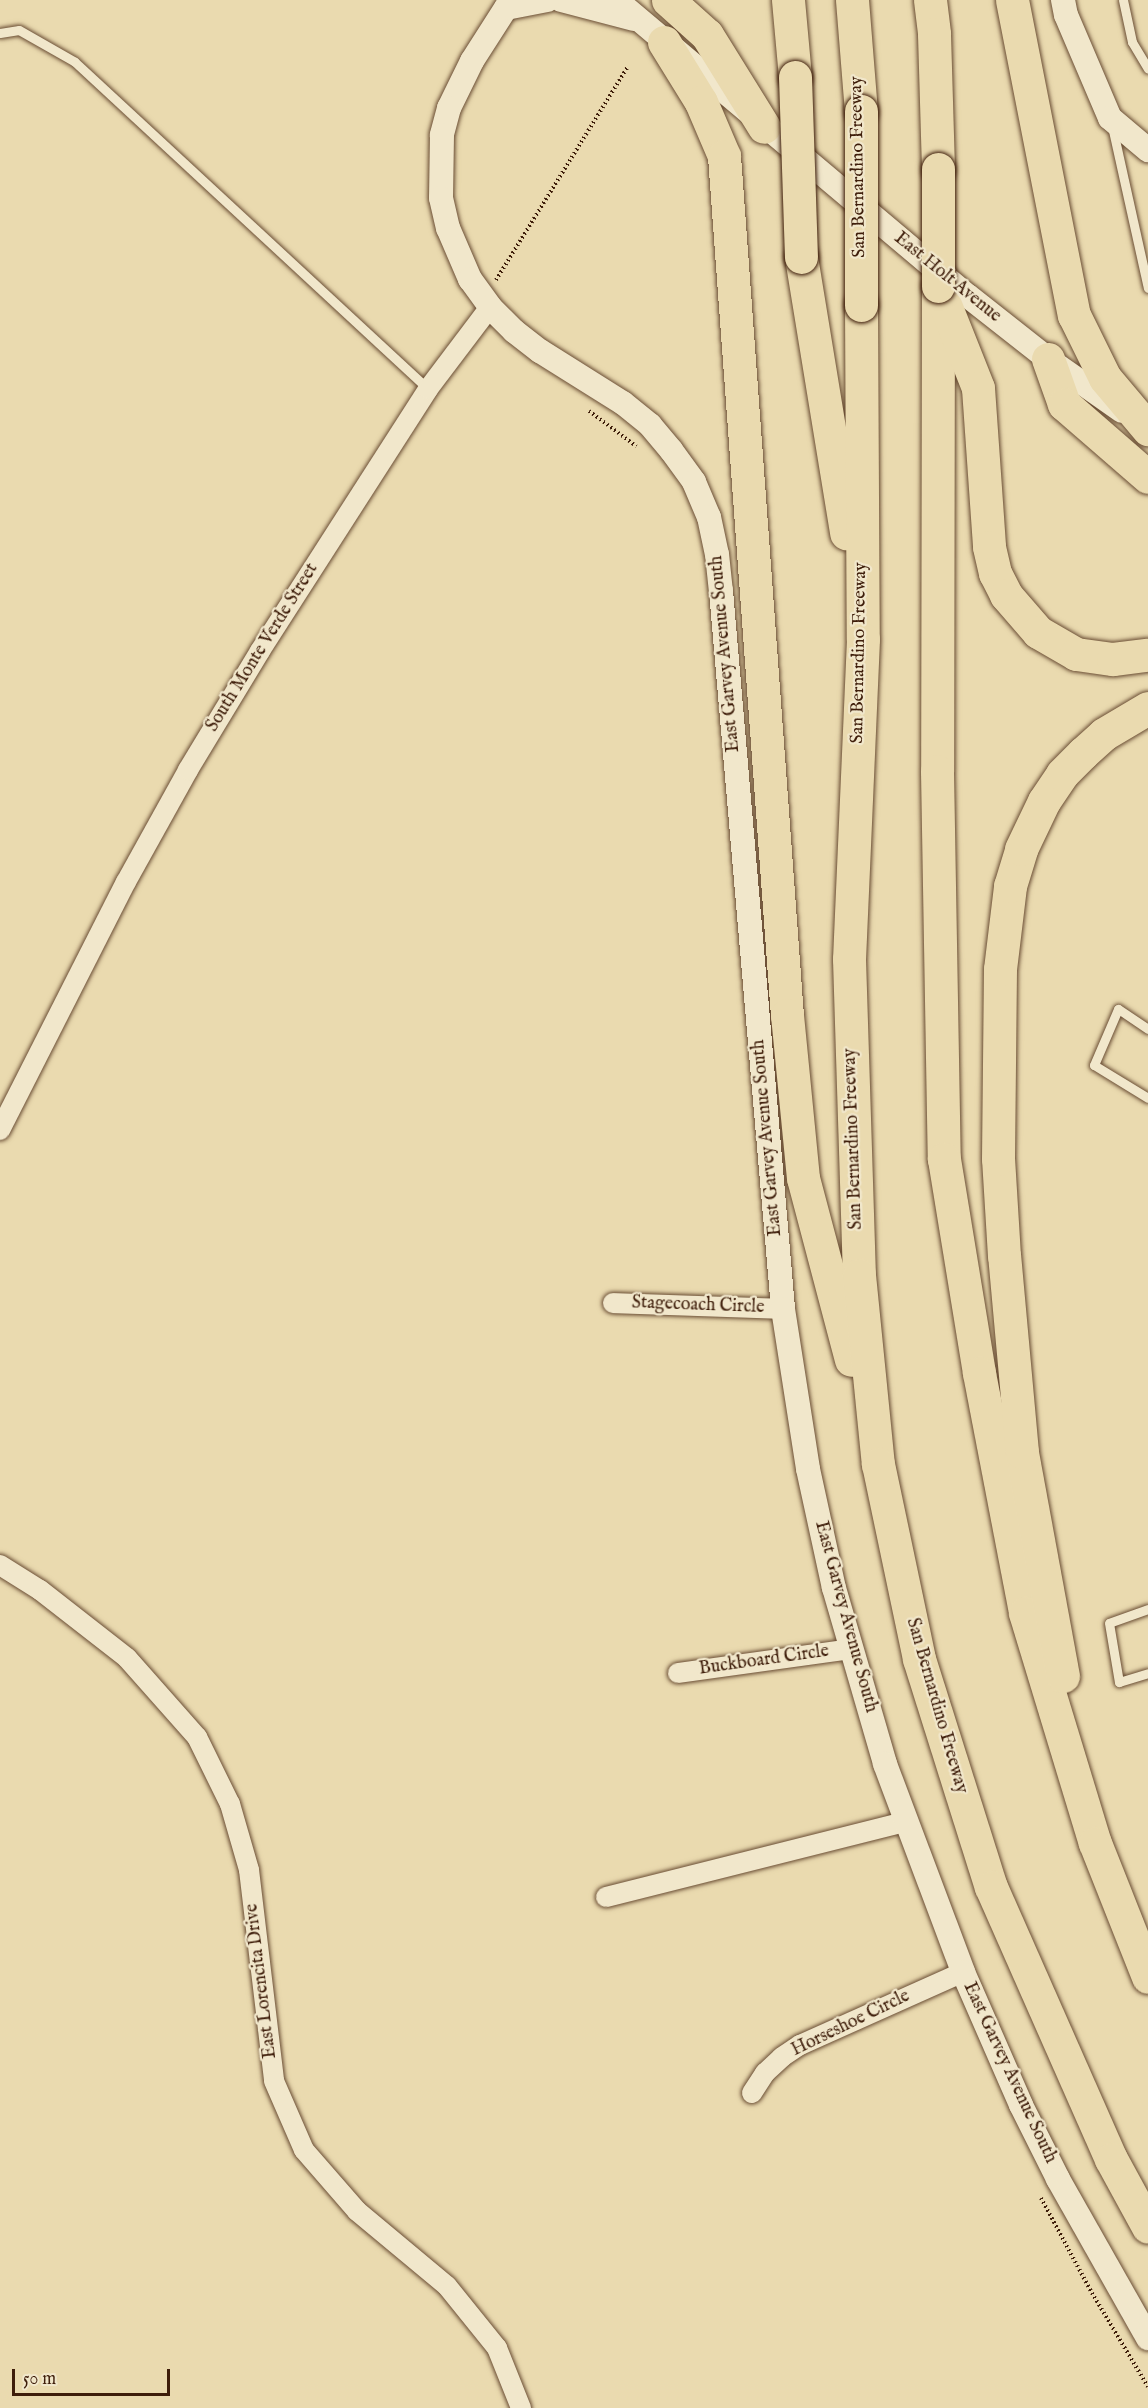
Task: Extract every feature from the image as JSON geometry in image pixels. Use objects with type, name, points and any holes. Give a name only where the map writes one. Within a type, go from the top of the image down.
[{"type":"highway","points":[[668,0],[707,35],[764,127]]},
{"type":"highway","points":[[788,0],[795,77],[801,257],[863,639]]},
{"type":"highway","name":"San Bernardino Freeway","points":[[852,0],[861,111],[863,639],[849,960],[859,1275],[878,1464],[919,1659],[991,1887],[1111,2159],[1148,2227]]},
{"type":"highway","points":[[930,0],[934,34],[938,169],[937,771],[944,1160],[979,1373],[1025,1613],[1095,1843],[1148,1977]]},
{"type":"highway","points":[[1012,0],[1074,315],[1105,378],[1148,429]]},
{"type":"highway","points":[[664,42],[700,102],[724,156],[787,1015],[803,1178],[878,1464]]},
{"type":"highway","points":[[938,286],[978,388],[989,547],[995,573],[1006,595],[1038,632],[1076,654],[1113,659],[1148,655]]},
{"type":"highway","points":[[1048,359],[1064,404],[1148,477]]},
{"type":"highway","points":[[1095,1843],[1022,1452],[1004,1256],[998,1159],[1000,969],[1010,886],[1021,849],[1044,801],[1062,774],[1104,734],[1148,708]]},
{"type":"street","points":[[508,3],[547,0]]},
{"type":"street","points":[[561,0],[639,20]]},
{"type":"street","name":"East Holt Avenue","points":[[616,0],[764,127],[968,296],[1048,359],[1148,429]]},
{"type":"street","points":[[1063,0],[1066,15],[1110,118],[1148,150]]},
{"type":"street","name":"East Garvey Avenue South","points":[[508,3],[472,61],[450,108],[442,135],[439,168],[441,198],[448,228],[470,279],[490,307],[514,331],[540,351],[623,403],[650,425],[694,482],[709,517],[717,554],[721,591],[783,1309],[811,1481],[834,1588],[850,1649],[905,1822],[963,1972],[1021,2105],[1058,2179],[1148,2338]]},
{"type":"street","name":"South Monte Verde Street","points":[[0,1130],[126,882],[188,770],[260,651],[428,389],[490,307]]},
{"type":"street","name":"Stagecoach Circle","points":[[613,1304],[783,1309]]},
{"type":"street","name":"East Lorencita Drive","points":[[0,1565],[40,1590],[127,1658],[197,1737],[230,1804],[249,1870],[274,2081],[304,2150],[357,2211],[447,2286],[497,2348],[521,2408]]},
{"type":"street","name":"Buckboard Circle","points":[[678,1673],[850,1649]]},
{"type":"street","points":[[606,1898],[905,1822]]},
{"type":"street","name":"Horseshoe Circle","points":[[752,2093],[765,2073],[782,2057],[800,2046],[963,1972]]},
{"type":"lane","points":[[1124,0],[1132,42],[1148,69]]},
{"type":"lane","points":[[0,33],[19,30],[75,62],[428,389]]},
{"type":"lane","points":[[1110,118],[1148,288]]},
{"type":"lane","points":[[1148,1029],[1118,1009],[1094,1065],[1148,1098]]},
{"type":"lane","points":[[1148,1609],[1109,1623],[1119,1682],[1148,1673]]},
{"type":"path","points":[[1038,2189],[1092,2293],[1148,2387]]}]
